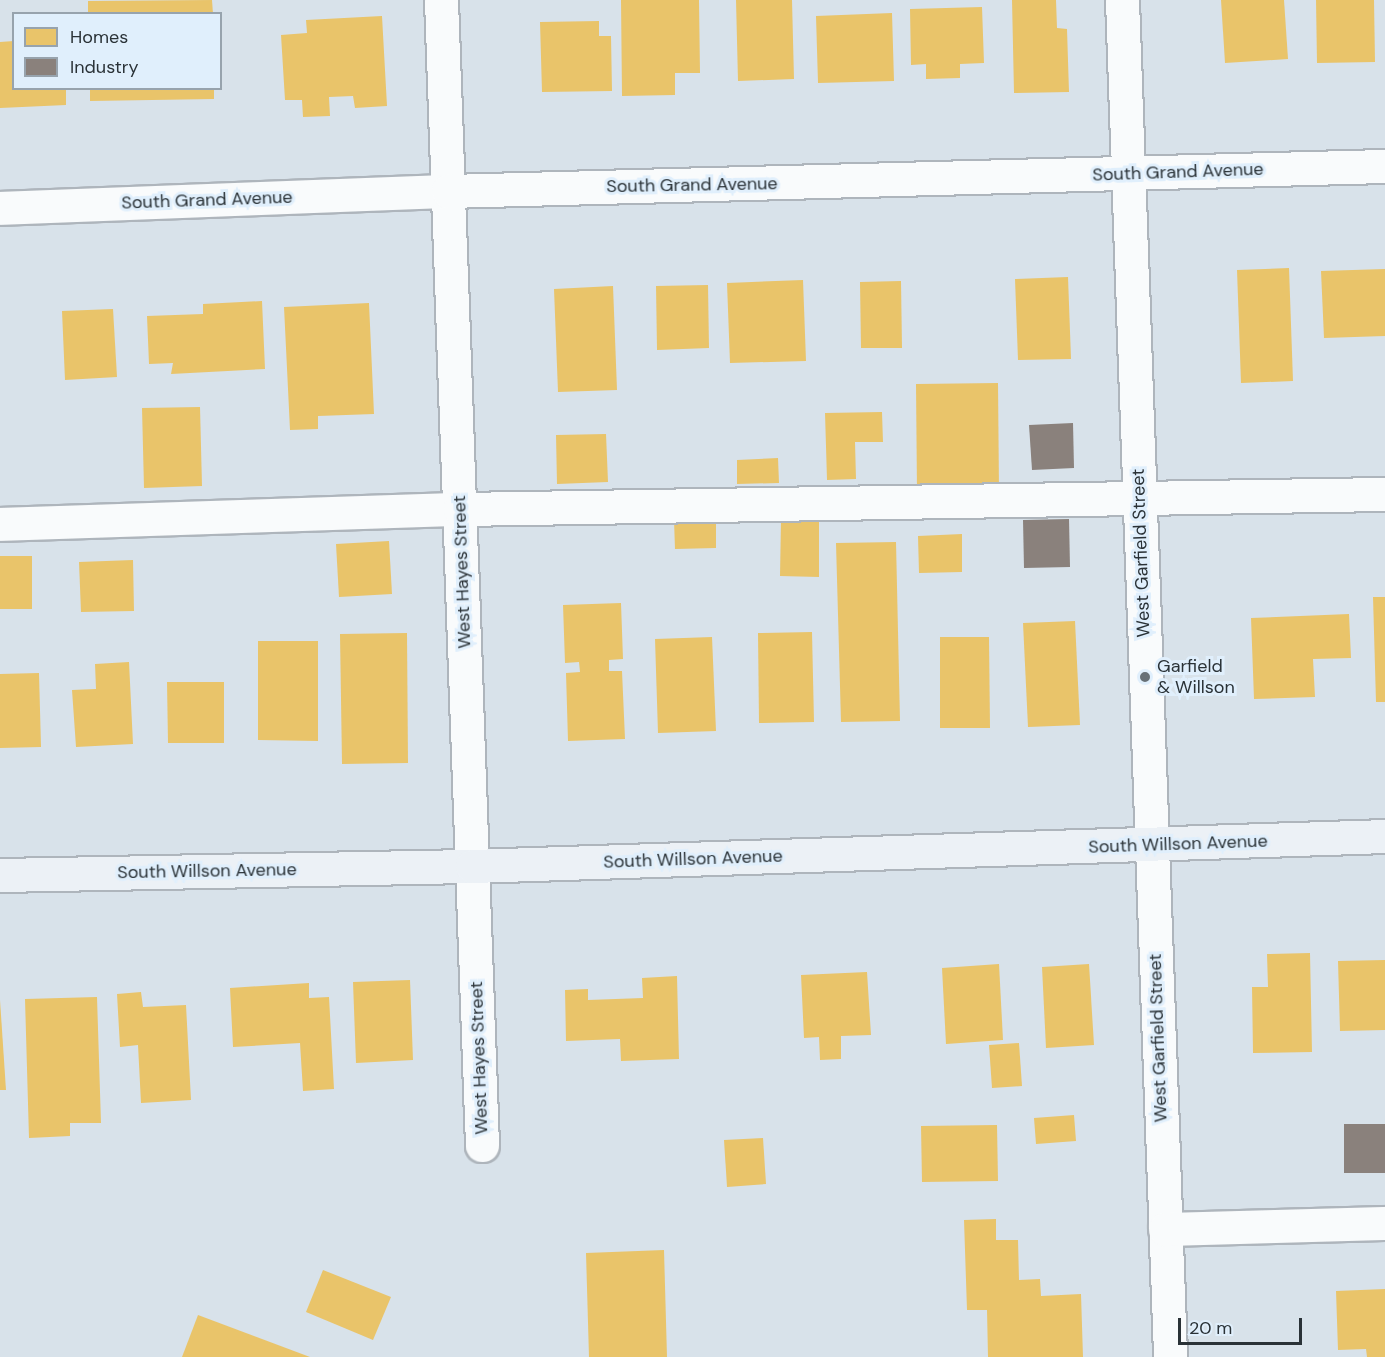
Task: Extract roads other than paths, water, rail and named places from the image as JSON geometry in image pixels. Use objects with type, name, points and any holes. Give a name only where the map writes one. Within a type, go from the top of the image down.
[{"type":"main road","name":"South Willson Avenue","points":[[0,875],[472,866],[1385,836]]},
{"type":"street","name":"West Hayes Street","points":[[441,0],[483,1145]]},
{"type":"street","name":"West Garfield Street","points":[[1122,0],[1170,1357]]},
{"type":"street","name":"South Grand Avenue","points":[[0,208],[448,191],[1385,166]]},
{"type":"street","points":[[0,524],[460,509],[1139,501],[1385,494]]},
{"type":"street","points":[[1165,1229],[1385,1223]]},
{"type":"place","name":"Garfield & Willson","points":[[1145,677]]}]
